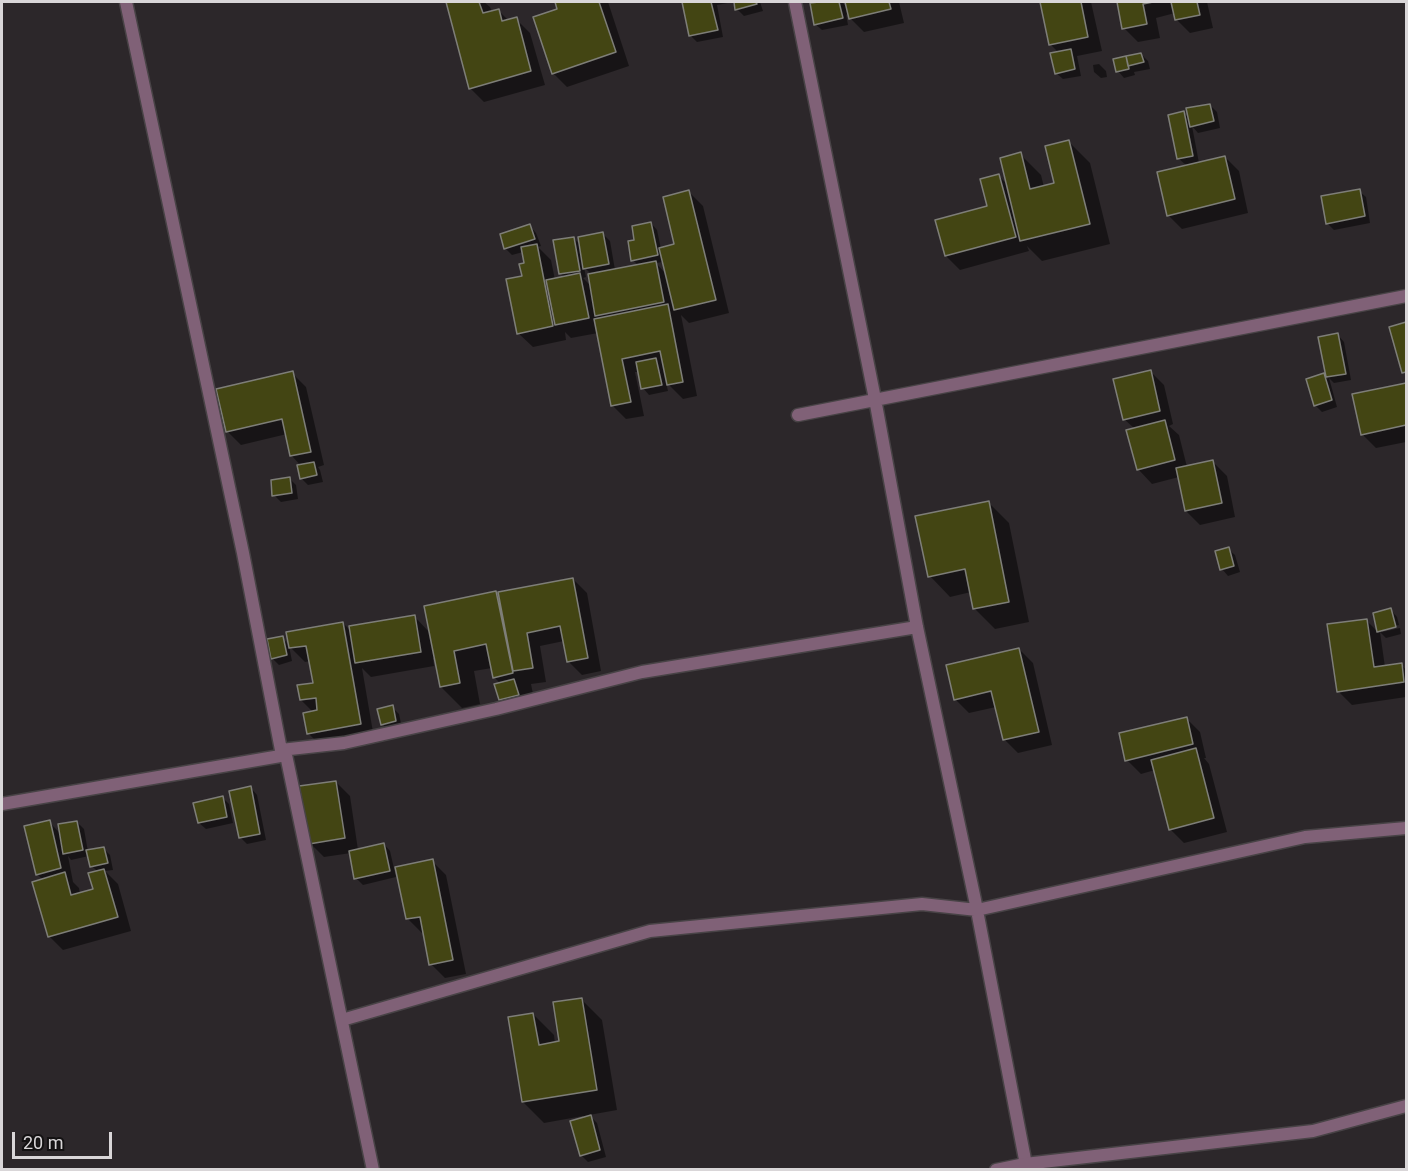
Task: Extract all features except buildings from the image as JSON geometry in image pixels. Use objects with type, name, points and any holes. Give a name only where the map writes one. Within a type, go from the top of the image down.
[{"type":"street","points":[[126,2],[373,1170]]},
{"type":"street","points":[[795,2],[875,399],[917,627],[977,910],[1026,1167]]},
{"type":"street","points":[[798,415],[1407,296]]},
{"type":"street","points":[[2,804],[344,742],[496,709],[642,672],[917,627]]},
{"type":"street","points":[[342,1020],[650,930],[922,903],[977,910],[1305,837],[1407,828]]},
{"type":"street","points":[[996,1170],[1313,1131],[1407,1106]]}]
